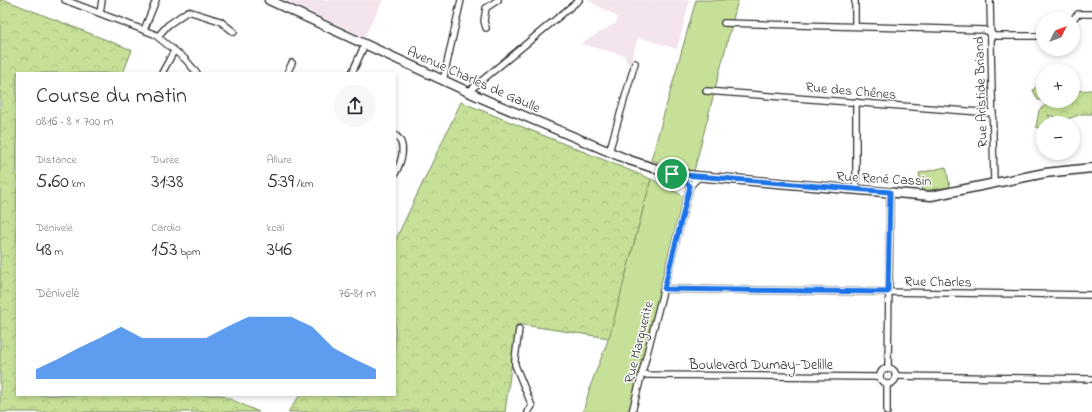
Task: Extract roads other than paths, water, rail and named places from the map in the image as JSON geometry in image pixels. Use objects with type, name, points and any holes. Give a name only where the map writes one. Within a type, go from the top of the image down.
[{"type":"main road","name":"Avenue Charles de Gaulle","points":[[269,0],[468,92],[636,163],[672,174]]},
{"type":"main road","name":"Rue René Cassin","points":[[672,174],[930,196],[1044,173],[1092,168]]},
{"type":"street","points":[[65,0],[158,36],[196,72]]},
{"type":"street","points":[[100,13],[102,0]]},
{"type":"street","points":[[144,30],[156,0]]},
{"type":"street","points":[[443,81],[461,0]]},
{"type":"street","points":[[486,28],[484,20],[486,8],[498,0]]},
{"type":"street","points":[[468,92],[579,0]]},
{"type":"street","points":[[855,0],[856,25]]},
{"type":"street","name":"Rue Aristide Briand","points":[[990,0],[994,183]]},
{"type":"street","points":[[158,36],[168,25],[188,11],[220,21],[234,32]]},
{"type":"street","points":[[1080,14],[1092,14]]},
{"type":"street","points":[[724,23],[856,25],[985,30],[995,36],[1036,36]]},
{"type":"street","points":[[352,72],[365,44]]},
{"type":"street","points":[[163,72],[174,51]]},
{"type":"street","points":[[609,152],[635,63]]},
{"type":"street","points":[[288,72],[292,64]]},
{"type":"street","name":"Rue des Chênes","points":[[706,91],[856,102],[921,109],[993,113]]},
{"type":"street","points":[[856,102],[856,190]]},
{"type":"street","points":[[396,136],[402,142],[403,152],[400,166],[396,172]]},
{"type":"street","points":[[672,174],[683,179],[690,186]]},
{"type":"street","name":"Rue Marguerite","points":[[632,412],[690,186],[699,176]]},
{"type":"street","points":[[888,369],[890,192]]},
{"type":"street","name":"Rue Charles","points":[[664,289],[1092,294]]},
{"type":"street","points":[[519,328],[515,365],[532,406],[528,412]]},
{"type":"street","points":[[887,384],[883,382],[880,377],[883,370],[888,369],[894,372],[895,376]]},
{"type":"street","name":"Boulevard Dumay-Delille","points":[[642,373],[647,375],[880,377]]},
{"type":"street","points":[[895,376],[1092,379]]},
{"type":"street","points":[[887,384],[892,383],[895,376]]},
{"type":"street","points":[[887,384],[887,412]]}]
